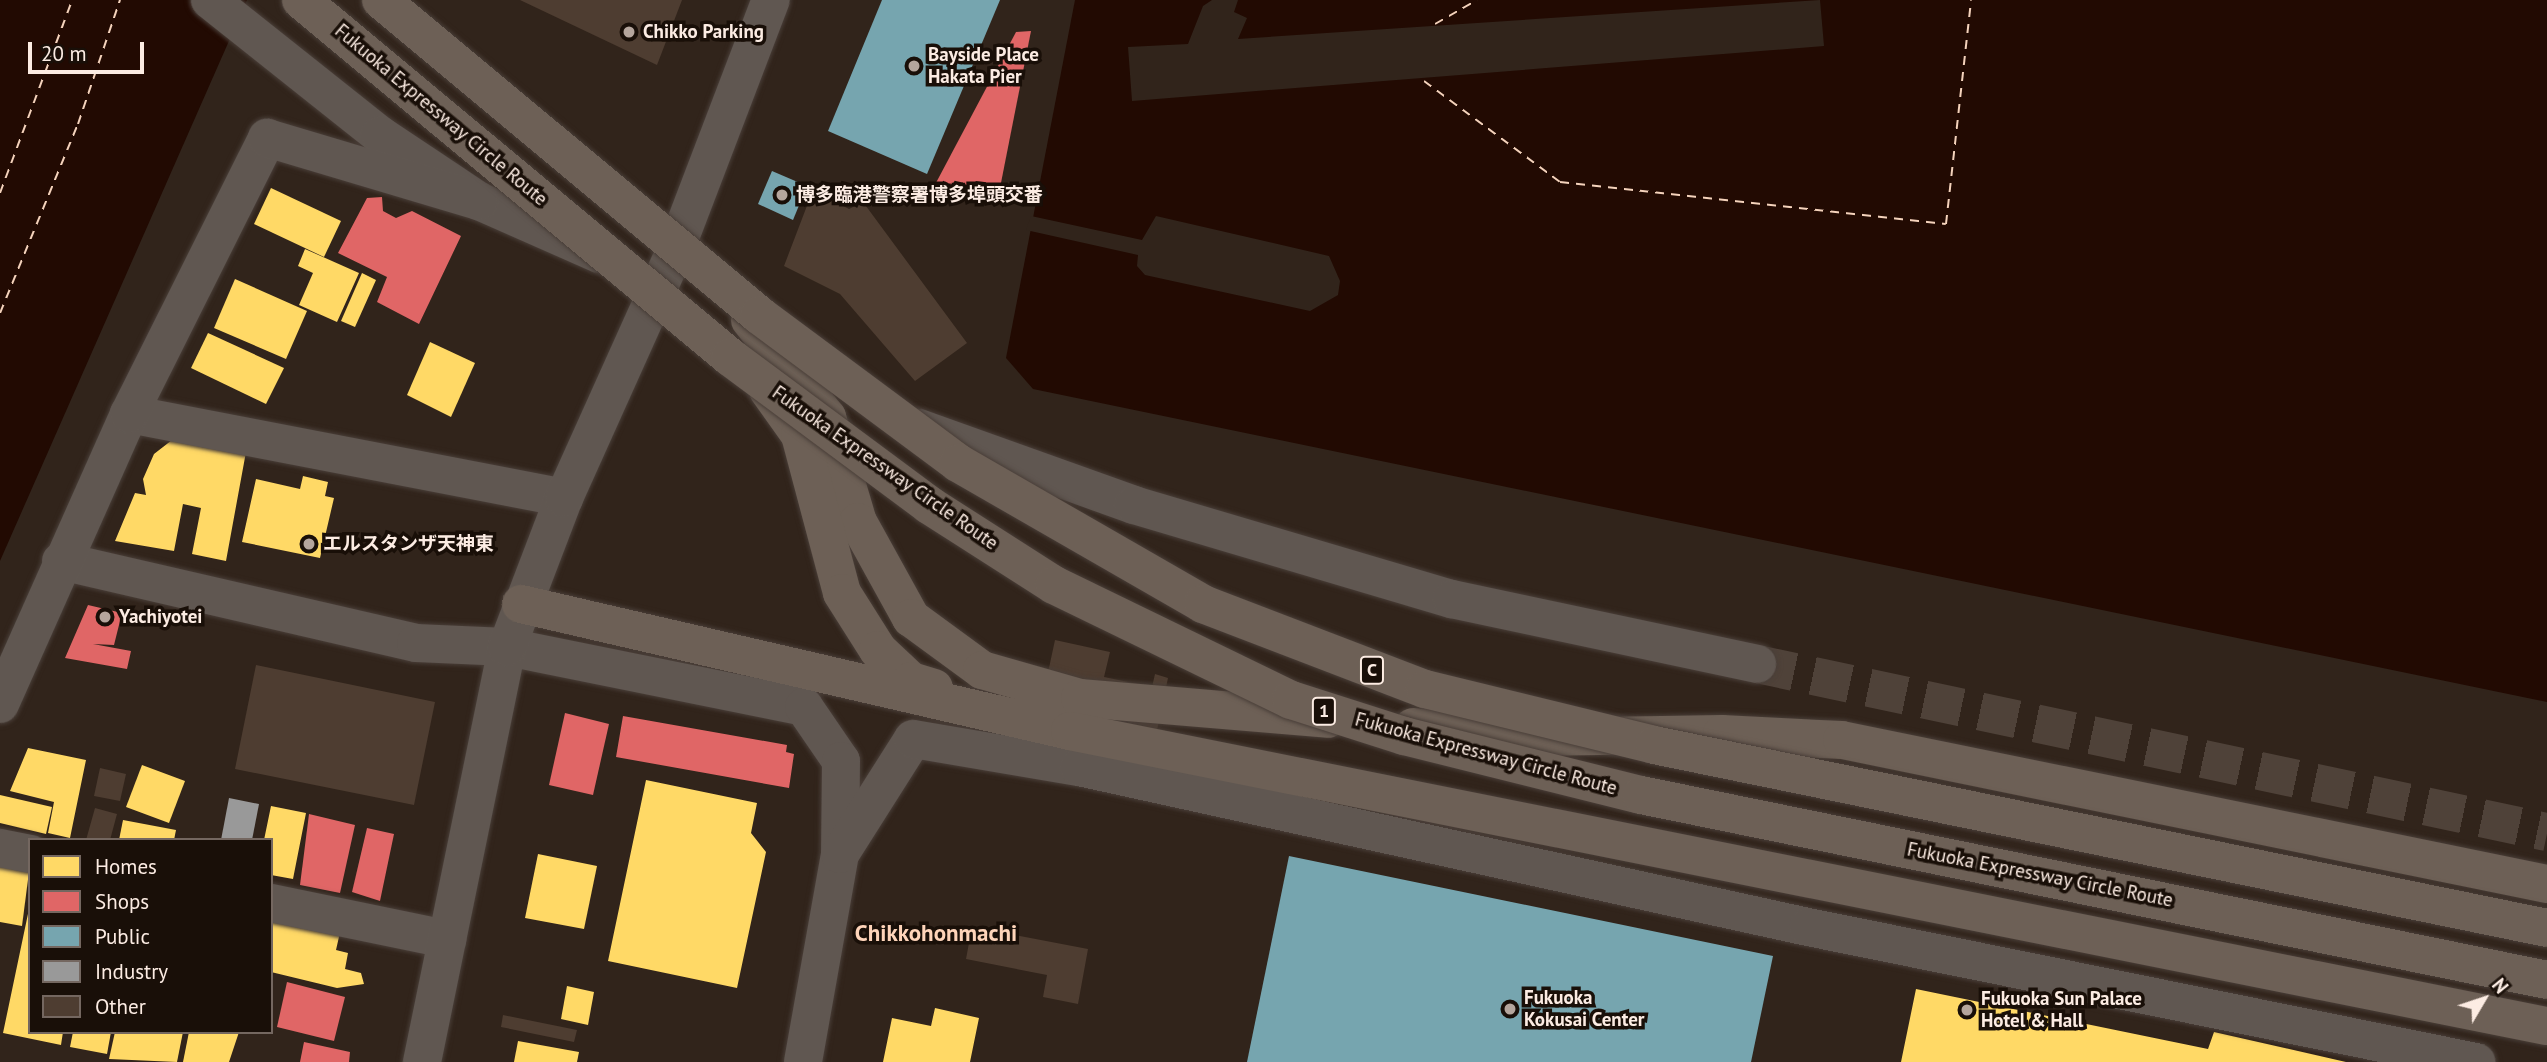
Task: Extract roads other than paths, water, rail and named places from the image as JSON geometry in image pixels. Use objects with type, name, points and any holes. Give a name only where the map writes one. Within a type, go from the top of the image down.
[{"type":"highway","name":"Fukuoka Expressway Circle Route","points":[[300,0],[730,357],[929,505],[1054,586],[1291,701],[1404,736],[1642,795],[2547,980]]},
{"type":"highway","name":"C","points":[[381,0],[759,314],[958,463],[1203,604],[1425,689],[1654,745],[2547,928]]},
{"type":"highway","points":[[668,269],[746,359],[800,435],[842,593],[878,650],[911,681],[1070,731]]},
{"type":"highway","points":[[668,269],[766,333],[827,416],[858,522],[911,618],[982,670],[1080,698],[1522,736],[1722,734],[1842,740],[2547,884]]},
{"type":"highway","points":[[521,604],[1070,731],[2547,1026]]},
{"type":"street","points":[[210,0],[380,135],[479,201]]},
{"type":"street","points":[[364,0],[541,142],[668,269],[835,378],[929,434],[1135,505],[1452,599],[1757,664]]},
{"type":"street","points":[[422,1062],[507,647],[521,604],[564,498],[668,269],[771,0]]},
{"type":"street","points":[[0,704],[61,561],[129,414],[267,138],[479,201],[668,269]]},
{"type":"street","points":[[129,414],[564,498]]},
{"type":"street","points":[[61,561],[416,643],[507,647],[804,707],[841,761],[839,854],[803,1062]]},
{"type":"street","points":[[839,854],[913,739],[1079,767],[1808,927],[2476,1062]]},
{"type":"street","points":[[0,849],[28,855]]},
{"type":"street","points":[[273,903],[447,939]]},
{"type":"tunnel","points":[[1757,664],[2547,832]]},
{"type":"place","name":"Chikko Parking","points":[[629,32]]},
{"type":"place","name":"Bayside Place Hakata Pier","points":[[914,66]]},
{"type":"place","name":"博多臨港警察署博多埠頭交番","points":[[782,195]]},
{"type":"place","name":"エルスタンザ天神東","points":[[309,544]]},
{"type":"place","name":"Yachiyotei","points":[[105,617]]},
{"type":"place","name":"Fukuoka Kokusai Center","points":[[1510,1009]]},
{"type":"place","name":"Fukuoka Sun Palace Hotel & Hall","points":[[1967,1010]]},
{"type":"district","name":"Chikkohonmachi","points":[[936,933]]}]
